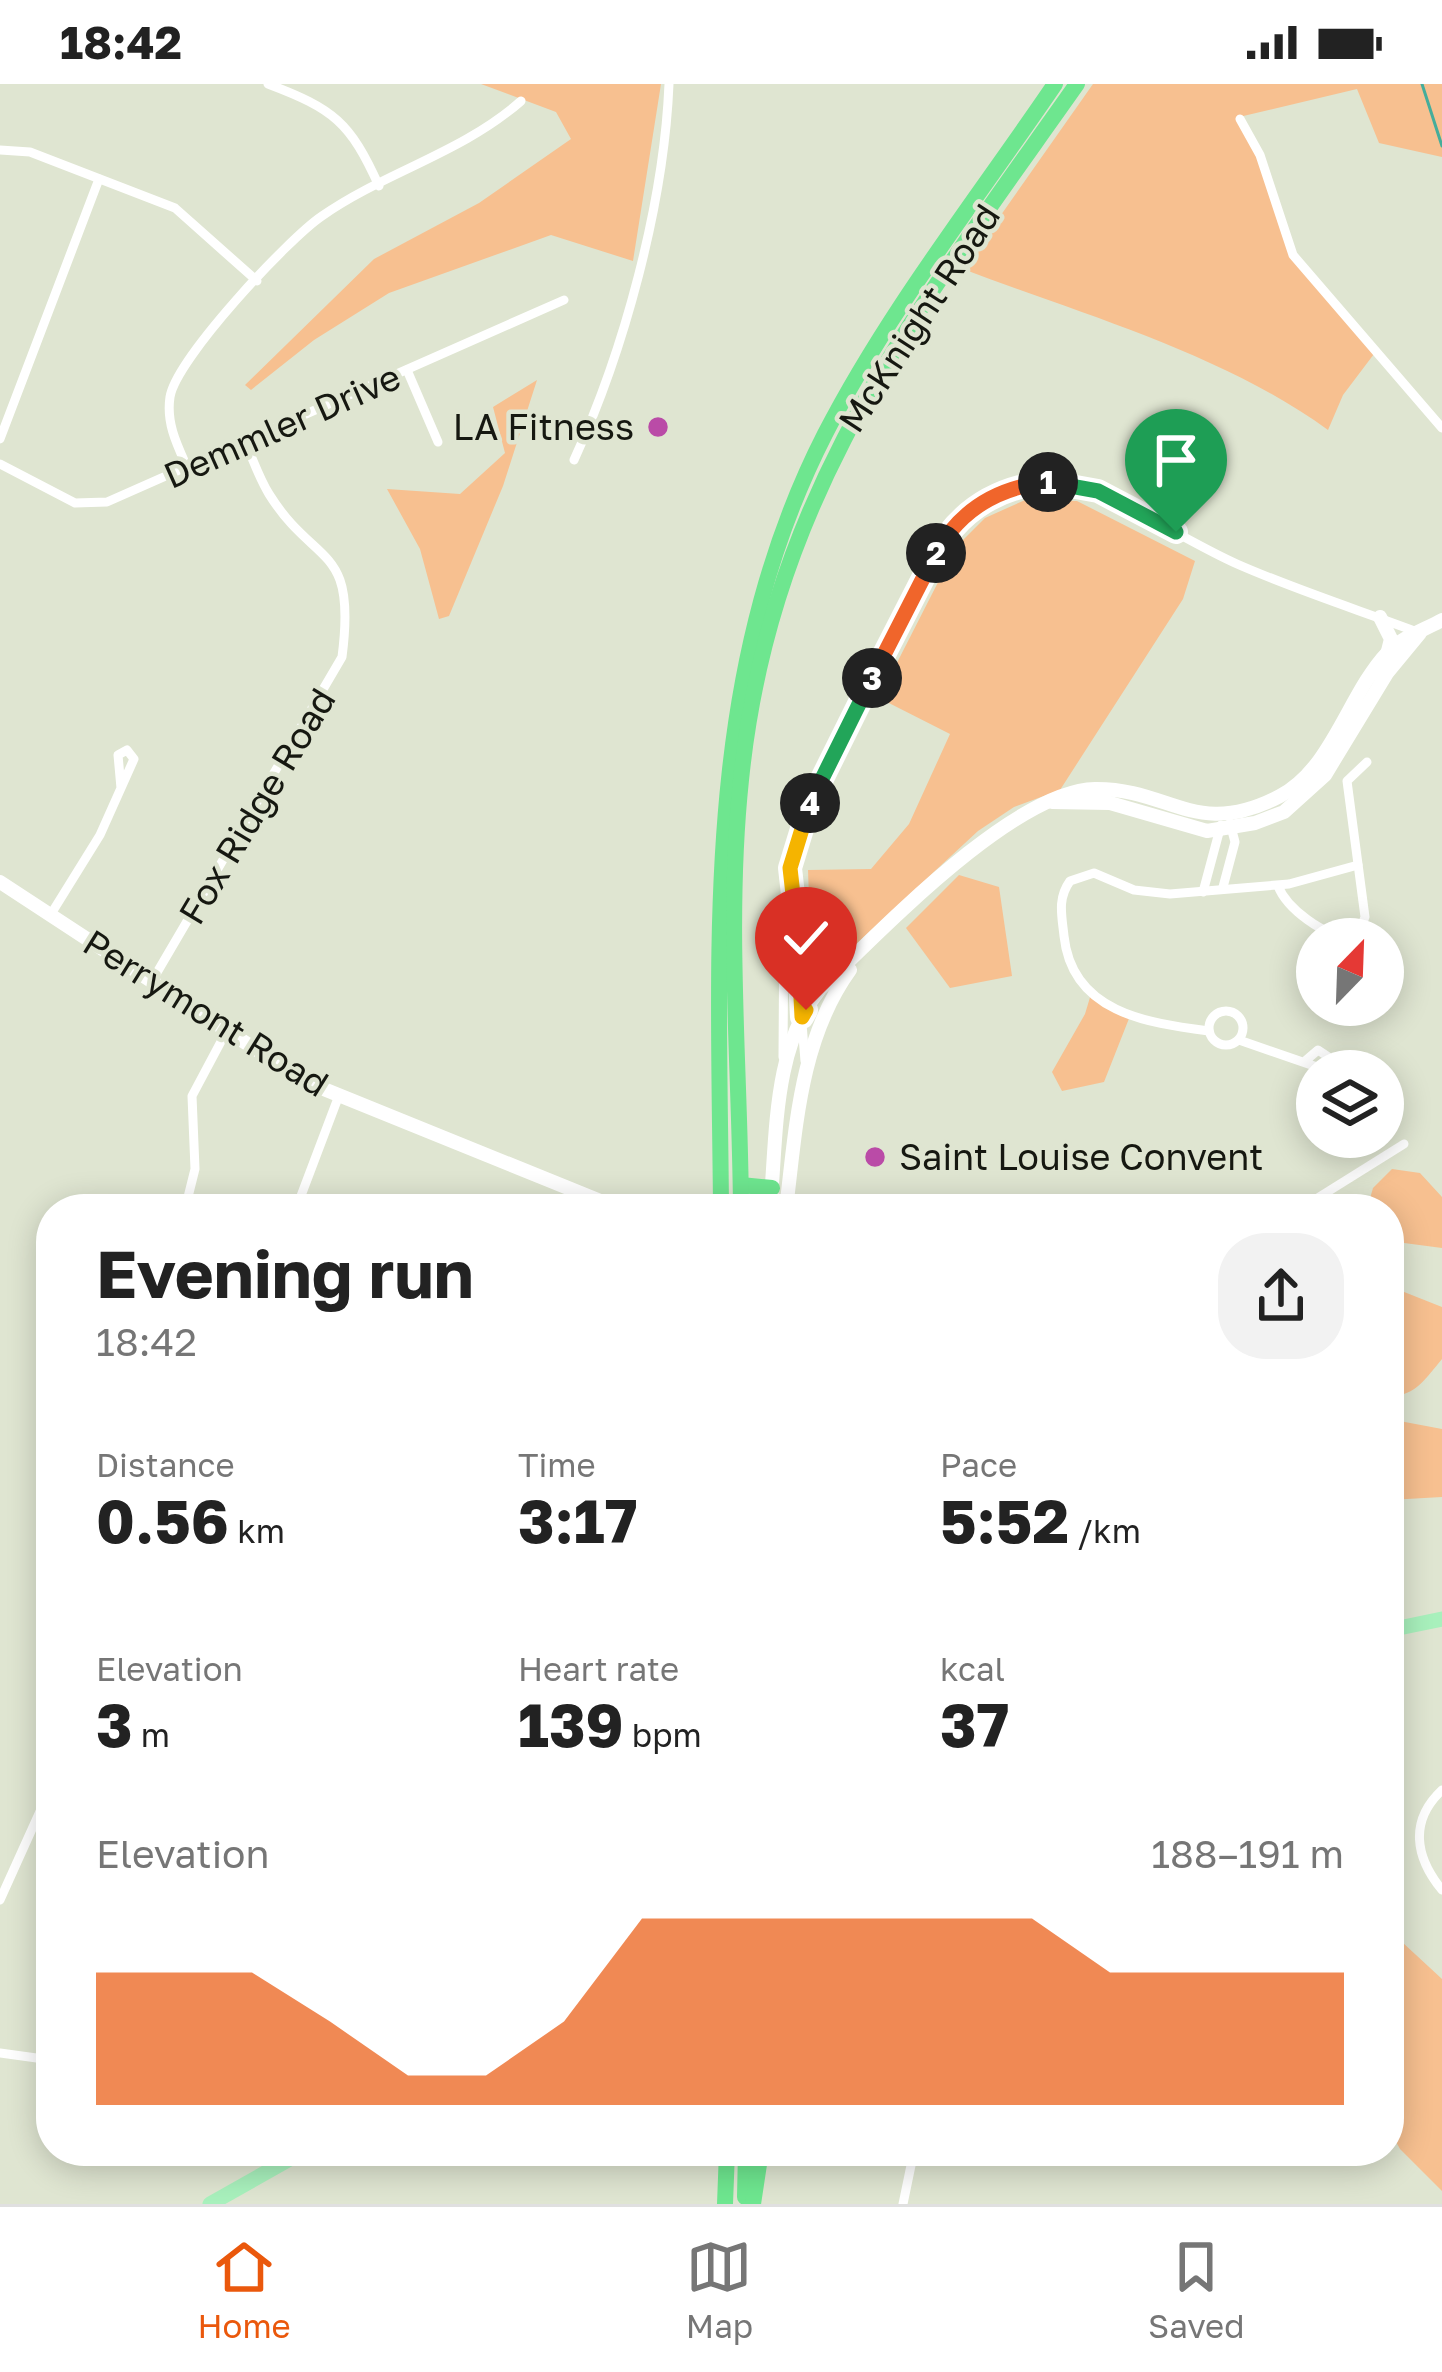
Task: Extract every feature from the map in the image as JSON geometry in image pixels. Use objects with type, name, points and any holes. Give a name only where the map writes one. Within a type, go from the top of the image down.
[{"type":"highway","name":"McKnight Road","points":[[722,1194],[723,805],[738,692],[766,580],[804,478],[853,383],[1054,84]]},
{"type":"highway","name":"McKnight Road","points":[[741,1194],[739,806],[753,695],[781,584],[825,471],[866,391],[1077,84]]},
{"type":"highway","points":[[741,1185],[772,1188]]},
{"type":"highway","points":[[725,2204],[726,2166]]},
{"type":"highway","points":[[747,2166],[749,2204]]},
{"type":"highway","points":[[749,2204],[758,2166]]},
{"type":"main road","points":[[1404,1627],[1442,1619]]},
{"type":"main road","points":[[210,2204],[277,2166]]},
{"type":"street","points":[[268,84],[326,107],[342,121],[379,186]]},
{"type":"street","points":[[574,460],[617,362],[664,136],[669,84]]},
{"type":"street","points":[[188,467],[170,423],[173,385],[191,353],[309,225],[471,138],[521,101]]},
{"type":"street","points":[[1240,119],[1260,155],[1293,255],[1442,428]]},
{"type":"street","points":[[0,150],[30,152],[175,208],[257,281]]},
{"type":"street","points":[[0,439],[99,179]]},
{"type":"street","name":"Demmler Drive","points":[[0,464],[86,506],[117,499],[564,300]]},
{"type":"street","points":[[407,370],[439,442]]},
{"type":"street","name":"Fox Ridge Road","points":[[152,981],[342,657],[338,571],[269,495],[245,442]]},
{"type":"street","points":[[771,1194],[783,1075],[794,844],[928,566],[957,522],[996,495],[1046,482],[1089,488],[1234,563],[1420,633]]},
{"type":"street","points":[[783,1075],[802,1017],[820,989],[999,828],[1063,794],[1102,789],[1182,812],[1224,814],[1266,803],[1305,778],[1388,651],[1391,639],[1380,617]]},
{"type":"street","points":[[1388,651],[1442,620]]},
{"type":"street","points":[[1052,802],[1110,803],[1188,829],[1227,829],[1284,812],[1318,784],[1387,674],[1420,633]]},
{"type":"street","points":[[1277,886],[1289,904],[1330,933],[1349,937],[1360,930],[1365,916],[1347,782],[1367,762]]},
{"type":"street","points":[[51,914],[121,788]]},
{"type":"street","points":[[1223,888],[1224,814]]},
{"type":"street","points":[[1203,892],[1227,829]]},
{"type":"street","points":[[1296,1059],[1239,1040],[1220,1044],[1209,1031],[1130,1016],[1087,992],[1069,961],[1060,903],[1070,881],[1088,873],[1142,892],[1203,892],[1277,886],[1358,865]]},
{"type":"street","name":"Perrymont Road","points":[[0,882],[225,1034],[338,1098],[582,1194]]},
{"type":"street","points":[[788,1194],[804,1078],[790,882]]},
{"type":"street","points":[[804,1078],[827,1008],[863,951]]},
{"type":"street","points":[[1209,1031],[1214,1016],[1230,1011],[1243,1021],[1239,1040]]},
{"type":"street","points":[[189,1194],[195,1169],[192,1096],[225,1034]]},
{"type":"street","points":[[302,1194],[338,1098]]},
{"type":"street","points":[[1324,1194],[1382,1158]]},
{"type":"street","points":[[1442,1790],[1424,1813],[1418,1834],[1424,1864],[1442,1890]]},
{"type":"street","points":[[0,1900],[36,1820]]},
{"type":"street","points":[[0,2053],[36,2058]]},
{"type":"street","points":[[902,2204],[911,2166]]},
{"type":"shaded area","points":[[481,84],[661,84],[633,261],[551,235],[389,293],[314,340],[251,390],[245,385],[374,259],[479,203],[571,139],[556,112]]},
{"type":"shaded area","points":[[1093,84],[1442,84],[1442,157],[1379,143],[1357,89],[1239,117],[1253,139],[1293,255],[1377,350],[1343,395],[1328,430],[1198,357],[963,269]]},
{"type":"shaded area","points":[[537,380],[503,486],[449,616],[439,619],[420,549],[387,489],[460,494],[505,453],[493,407]]},
{"type":"shaded area","points":[[1025,500],[1077,501],[1195,561],[1183,599],[1060,790],[1014,807],[978,831],[812,985],[808,870],[871,869],[909,824],[950,734],[879,698],[956,547],[985,518]]},
{"type":"shaded area","points":[[959,875],[999,887],[1012,976],[950,988],[906,928]]},
{"type":"shaded area","points":[[1091,994],[1130,1016],[1104,1082],[1062,1091],[1052,1072]]},
{"type":"shaded area","points":[[1392,1169],[1420,1173],[1442,1197],[1442,1248],[1404,1243],[1404,1194],[1371,1194]]},
{"type":"shaded area","points":[[1404,1292],[1442,1307],[1442,1359],[1413,1390],[1404,1393]]},
{"type":"shaded area","points":[[1404,1422],[1442,1429],[1442,1497],[1404,1499]]},
{"type":"shaded area","points":[[1404,1944],[1442,1979],[1442,2191],[1404,2153]]},
{"type":"waterway","points":[[1422,84],[1442,146]]},
{"type":"place","name":"LA Fitness","points":[[658,427]]},
{"type":"place","name":"Saint Louise Convent","points":[[875,1157]]},
{"type":"route","points":[[806,1010],[802,1017],[796,908],[790,882],[794,844],[928,566],[952,527],[996,495],[1027,484],[1054,482],[1102,493],[1176,532]]}]
